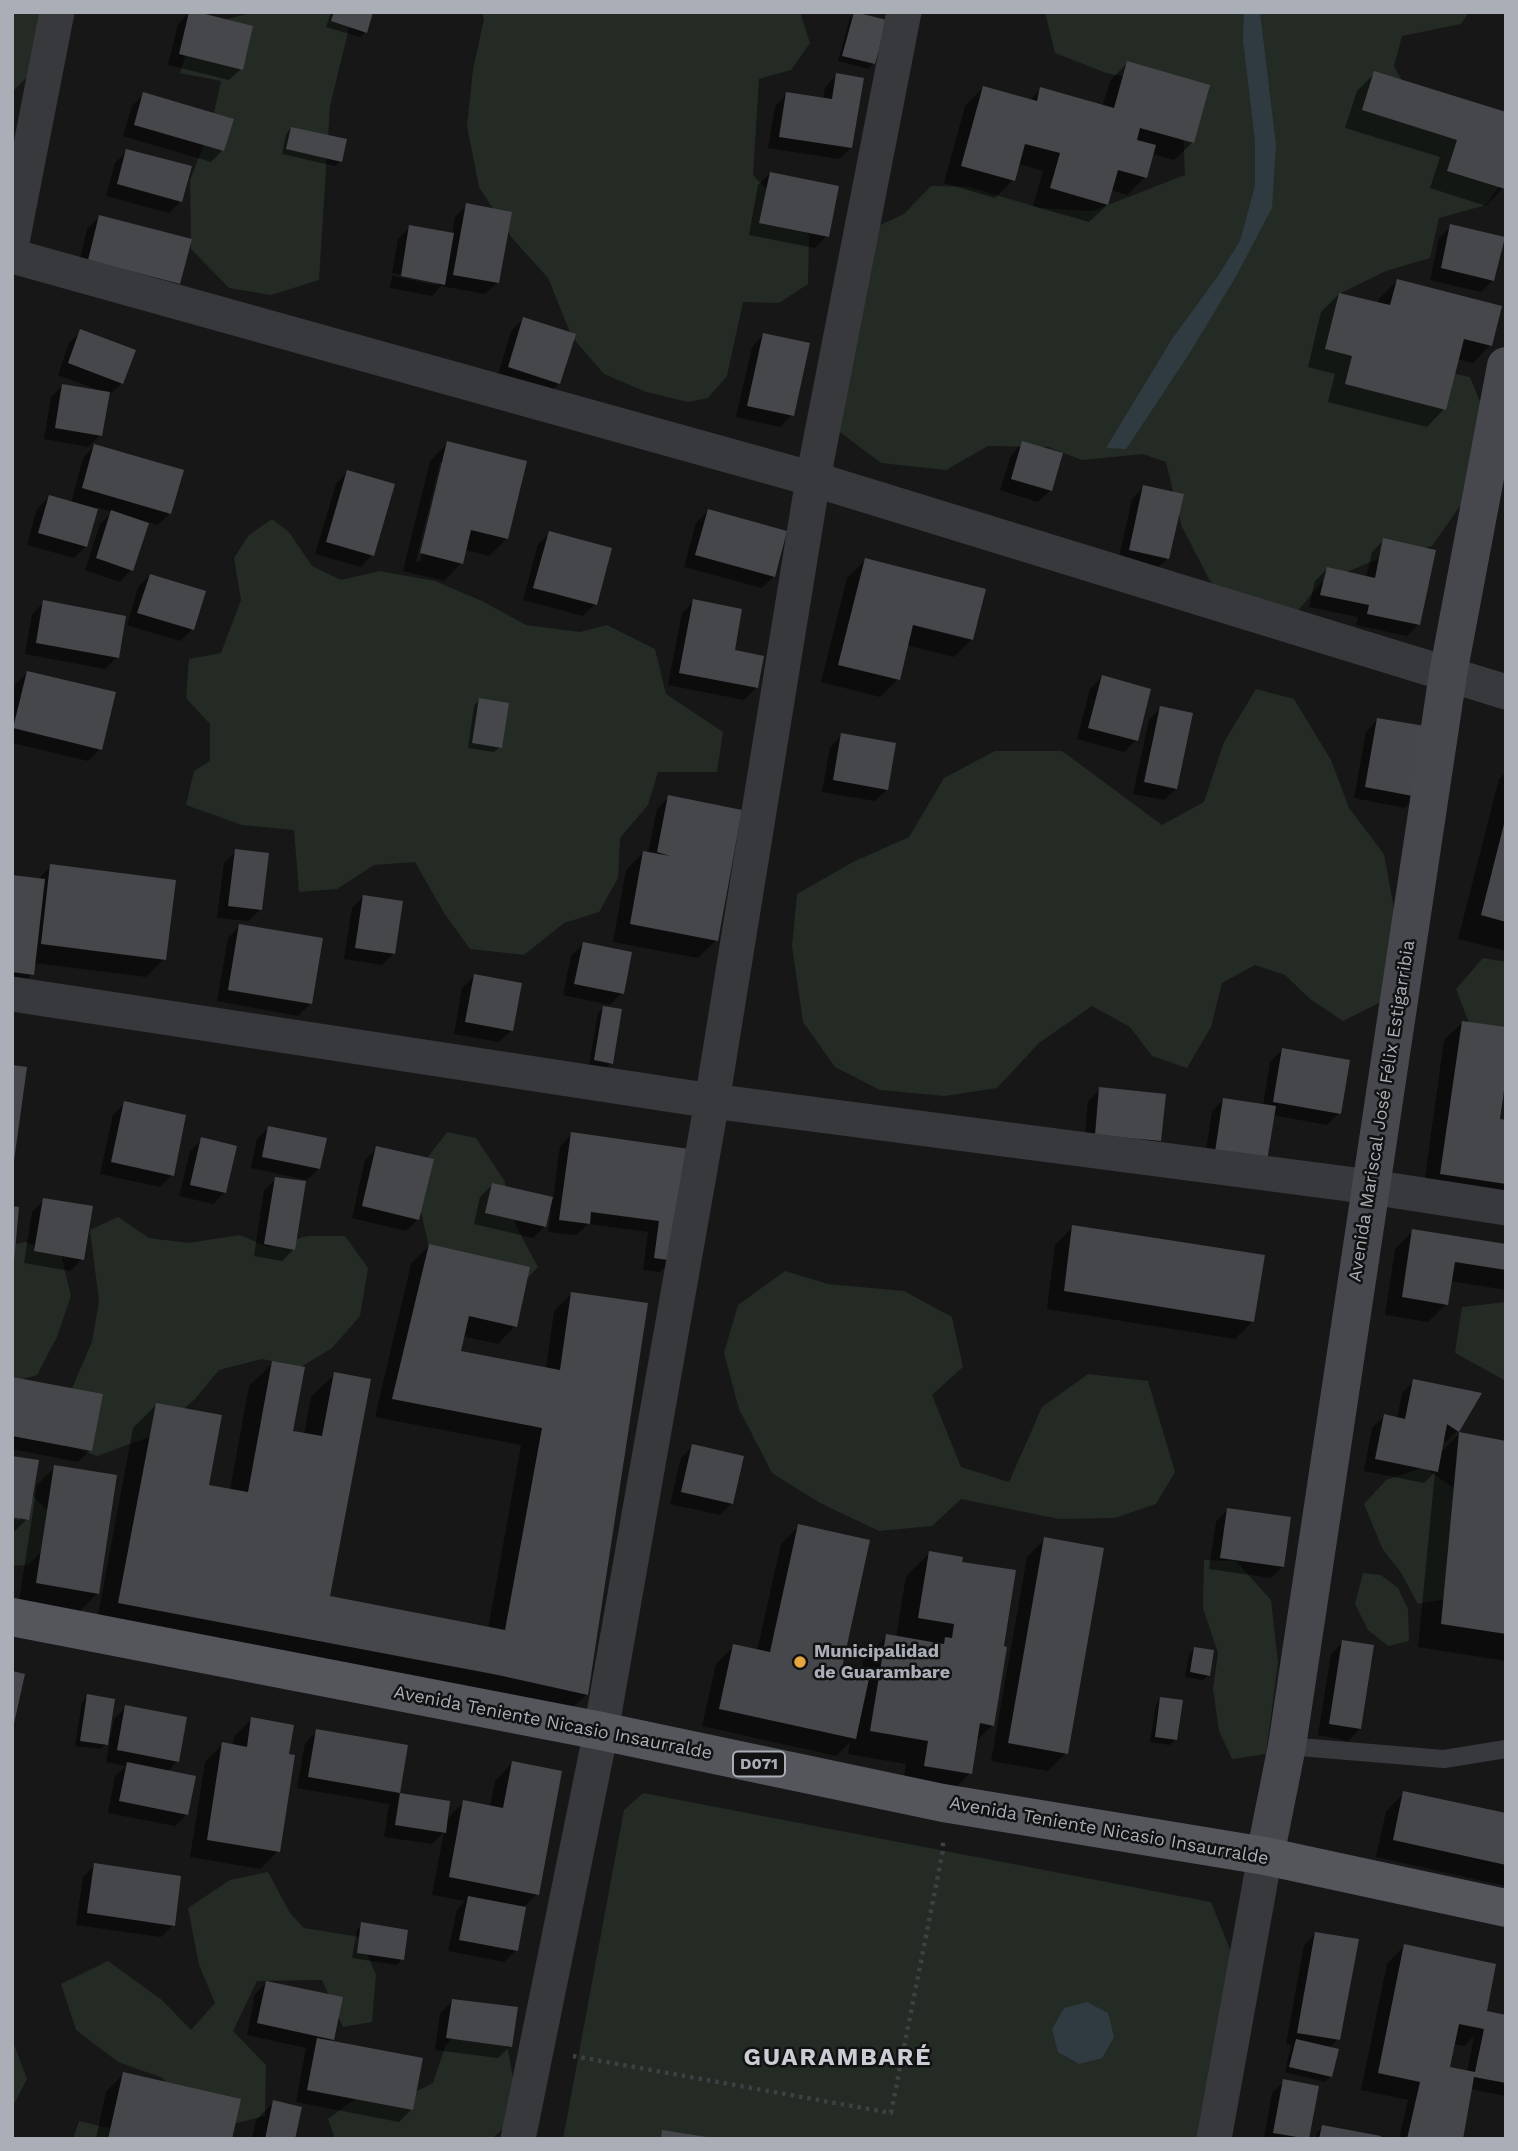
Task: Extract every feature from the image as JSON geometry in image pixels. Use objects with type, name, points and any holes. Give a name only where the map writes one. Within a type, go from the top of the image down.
[{"type":"main road","name":"Avenida Mariscal José Félix Estigarribia","points":[[1265,1856],[1287,1746],[1448,674],[1506,366]]},
{"type":"main road","name":"Avenida Teniente Nicasio Insaurralde","points":[[12,1617],[601,1731],[943,1803],[1265,1856],[1506,1908]]},
{"type":"street","points":[[12,242],[57,12]]},
{"type":"street","points":[[518,2139],[601,1731],[712,1101],[813,479],[904,12]]},
{"type":"street","points":[[12,256],[813,479],[1506,692]]},
{"type":"street","points":[[12,993],[712,1101],[1371,1187],[1506,1208]]},
{"type":"street","points":[[1214,2139],[1265,1856]]},
{"type":"lane","points":[[1287,1746],[1444,1759],[1506,1749]]},
{"type":"path","points":[[537,2050],[891,2113],[943,1850],[943,1803]]},
{"type":"shaded area","points":[[12,12],[52,12],[28,76],[12,92]]},
{"type":"shaded area","points":[[255,12],[353,12],[330,106],[319,280],[271,295],[229,288],[191,249],[190,180],[211,127],[221,81],[180,73],[190,41],[227,19]]},
{"type":"shaded area","points":[[482,12],[802,12],[810,43],[791,70],[759,79],[753,175],[809,235],[808,284],[779,303],[743,302],[727,376],[708,398],[688,402],[646,392],[604,374],[572,337],[548,278],[512,238],[479,187],[467,126],[473,70],[484,19]]},
{"type":"shaded area","points":[[1045,12],[1469,12],[1461,24],[1402,36],[1394,66],[1403,83],[1478,160],[1506,174],[1506,177],[1486,205],[1439,218],[1430,258],[1386,271],[1339,294],[1418,365],[1470,377],[1492,432],[1465,499],[1432,546],[1387,555],[1321,583],[1290,620],[1254,621],[1210,581],[1182,527],[1166,462],[1143,454],[1082,460],[1048,447],[988,446],[946,470],[881,463],[813,412],[863,233],[904,214],[931,186],[969,187],[1040,208],[1092,211],[1185,175],[1183,126],[1158,83],[1106,73],[1055,53]]},
{"type":"shaded area","points":[[1244,12],[1260,12],[1276,145],[1272,208],[1235,278],[1189,354],[1126,449],[1106,448],[1172,339],[1240,241],[1255,186],[1255,141],[1243,40]]},
{"type":"shaded area","points":[[272,519],[289,532],[312,566],[341,580],[379,571],[435,581],[482,601],[526,625],[580,632],[607,625],[655,649],[666,694],[723,732],[717,772],[658,772],[648,805],[620,838],[618,878],[599,912],[564,923],[524,955],[470,949],[444,913],[415,862],[374,865],[337,889],[299,892],[294,830],[242,825],[186,805],[194,771],[210,761],[210,724],[186,698],[189,659],[221,653],[241,600],[234,558],[249,535]]},
{"type":"shaded area","points":[[1256,689],[1294,699],[1331,760],[1349,808],[1384,854],[1397,926],[1385,1000],[1343,1021],[1310,999],[1285,975],[1255,965],[1222,983],[1211,1027],[1187,1068],[1152,1056],[1130,1027],[1092,1006],[1039,1043],[997,1088],[945,1096],[880,1090],[835,1067],[803,1022],[792,946],[797,894],[853,862],[909,837],[944,778],[995,751],[1062,751],[1162,825],[1204,802],[1224,742]]},
{"type":"shaded area","points":[[1483,958],[1506,962],[1506,1071],[1476,1042],[1456,989]]},
{"type":"shaded area","points":[[447,1132],[476,1138],[504,1180],[516,1226],[538,1267],[520,1286],[430,1251],[420,1208],[424,1162]]},
{"type":"shaded area","points":[[118,1217],[149,1238],[188,1243],[240,1235],[268,1247],[307,1236],[345,1236],[368,1268],[360,1316],[332,1348],[301,1367],[262,1359],[219,1370],[195,1399],[152,1436],[97,1456],[64,1444],[67,1400],[92,1342],[99,1301],[90,1230]]},
{"type":"shaded area","points":[[25,1242],[61,1254],[71,1296],[57,1337],[37,1375],[12,1382],[12,1245]]},
{"type":"shaded area","points":[[785,1271],[828,1284],[904,1291],[952,1317],[963,1367],[932,1395],[961,1467],[1009,1482],[1042,1407],[1088,1374],[1148,1381],[1175,1472],[1156,1504],[1115,1518],[1059,1519],[961,1499],[932,1526],[879,1531],[820,1503],[772,1473],[739,1409],[724,1353],[738,1305]]},
{"type":"shaded area","points":[[1506,1302],[1506,1381],[1455,1353],[1462,1307]]},
{"type":"shaded area","points":[[1424,1467],[1462,1494],[1453,1598],[1418,1604],[1400,1571],[1383,1550],[1364,1504],[1386,1480]]},
{"type":"shaded area","points":[[12,1481],[18,1481],[57,1520],[49,1545],[28,1565],[12,1566]]},
{"type":"shaded area","points":[[1204,1560],[1236,1561],[1271,1600],[1278,1663],[1266,1754],[1232,1759],[1219,1731],[1213,1689],[1218,1653],[1203,1608]]},
{"type":"shaded area","points":[[1363,1573],[1381,1575],[1398,1588],[1408,1609],[1409,1641],[1388,1646],[1368,1630],[1355,1604]]},
{"type":"shaded area","points":[[643,1793],[1211,1902],[1241,1977],[1209,2139],[563,2139],[624,1810]]},
{"type":"shaded area","points":[[268,1872],[290,1913],[304,1928],[360,1937],[376,1975],[372,2022],[343,2027],[322,1980],[257,1981],[233,2031],[266,2065],[265,2116],[229,2125],[188,2118],[163,2078],[118,2062],[76,2030],[61,1984],[108,1961],[162,2000],[191,2030],[215,2003],[199,1965],[188,1908],[230,1880]]},
{"type":"shaded area","points":[[1087,2002],[1108,2013],[1114,2037],[1102,2058],[1079,2064],[1058,2052],[1052,2029],[1064,2008]]},
{"type":"shaded area","points":[[471,2021],[506,2039],[513,2078],[509,2123],[492,2139],[335,2139],[328,2119],[359,2096],[401,2099],[433,2083],[446,2044]]},
{"type":"shaded area","points":[[12,2039],[27,2079],[12,2108]]},
{"type":"shaded area","points":[[79,2121],[138,2135],[146,2139],[73,2139]]},
{"type":"building","points":[[189,12],[253,26],[243,70],[179,54]]},
{"type":"building","points":[[334,12],[373,12],[367,33],[331,21]]},
{"type":"building","points":[[854,12],[887,20],[875,64],[842,56]]},
{"type":"building","points":[[1127,61],[1210,85],[1194,143],[1140,128],[1137,140],[1156,145],[1147,178],[1118,170],[1108,205],[1050,188],[1060,153],[1025,144],[1015,181],[961,166],[983,86],[1037,101],[1040,87],[1114,108]]},
{"type":"building","points":[[1374,71],[1506,112],[1505,189],[1447,171],[1457,140],[1362,110]]},
{"type":"building","points":[[836,73],[864,78],[852,148],[779,137],[786,92],[832,99]]},
{"type":"building","points":[[143,92],[234,119],[224,151],[134,125]]},
{"type":"building","points":[[291,127],[347,139],[342,162],[286,149]]},
{"type":"building","points":[[126,149],[192,166],[182,202],[117,184]]},
{"type":"building","points":[[770,172],[839,186],[829,237],[759,223]]},
{"type":"building","points":[[466,203],[512,212],[499,283],[453,275]]},
{"type":"building","points":[[99,215],[192,239],[180,284],[88,260]]},
{"type":"building","points":[[1450,224],[1505,237],[1494,281],[1441,268]]},
{"type":"building","points":[[409,225],[454,233],[445,285],[401,276]]},
{"type":"building","points":[[1397,279],[1502,306],[1492,346],[1464,339],[1446,410],[1345,384],[1352,356],[1325,349],[1339,293],[1390,305]]},
{"type":"building","points":[[523,317],[576,334],[560,384],[508,367]]},
{"type":"building","points":[[80,329],[136,350],[123,384],[68,363]]},
{"type":"building","points":[[763,333],[810,343],[794,416],[747,406]]},
{"type":"building","points":[[62,384],[110,392],[102,436],[55,428]]},
{"type":"building","points":[[447,441],[527,461],[508,539],[471,530],[463,564],[420,553]]},
{"type":"building","points":[[1022,441],[1063,453],[1052,491],[1011,479]]},
{"type":"building","points":[[94,444],[184,470],[171,514],[82,488]]},
{"type":"building","points":[[347,470],[395,484],[374,556],[326,542]]},
{"type":"building","points":[[1143,485],[1184,494],[1169,559],[1129,550]]},
{"type":"building","points":[[49,495],[98,509],[87,547],[38,533]]},
{"type":"building","points":[[708,509],[787,531],[775,577],[695,555]]},
{"type":"building","points":[[111,510],[149,523],[133,571],[96,558]]},
{"type":"building","points":[[549,531],[612,548],[597,605],[533,588]]},
{"type":"building","points":[[1383,538],[1436,550],[1420,625],[1367,614],[1369,605],[1320,595],[1327,567],[1375,578]]},
{"type":"building","points":[[865,558],[986,589],[973,640],[913,625],[900,680],[838,665]]},
{"type":"building","points":[[150,574],[206,591],[194,630],[137,613]]},
{"type":"building","points":[[693,599],[742,609],[735,650],[764,656],[758,688],[679,673]]},
{"type":"building","points":[[43,600],[126,616],[119,658],[36,643]]},
{"type":"building","points":[[27,671],[116,692],[102,750],[13,728]]},
{"type":"building","points":[[1102,675],[1151,689],[1138,741],[1088,728]]},
{"type":"building","points":[[479,698],[509,703],[502,748],[472,743]]},
{"type":"building","points":[[1160,706],[1193,713],[1177,789],[1144,782]]},
{"type":"building","points":[[1377,718],[1431,727],[1418,797],[1365,787]]},
{"type":"building","points":[[841,733],[896,743],[888,790],[833,780]]},
{"type":"building","points":[[668,795],[742,810],[718,941],[630,924],[643,851],[670,856],[657,852]]},
{"type":"building","points":[[1506,820],[1506,922],[1481,915]]},
{"type":"building","points":[[235,849],[269,853],[262,910],[228,906]]},
{"type":"building","points":[[50,864],[176,880],[166,960],[41,944]]},
{"type":"building","points":[[12,875],[45,879],[34,975],[12,972]]},
{"type":"building","points":[[363,895],[403,901],[395,954],[355,948]]},
{"type":"building","points":[[239,924],[323,938],[312,1004],[228,990]]},
{"type":"building","points":[[583,942],[632,952],[624,994],[574,984]]},
{"type":"building","points":[[474,974],[522,983],[513,1031],[465,1022]]},
{"type":"building","points":[[603,1006],[622,1009],[613,1064],[594,1060]]},
{"type":"building","points":[[1462,1021],[1506,1027],[1506,1076],[1500,1119],[1506,1120],[1506,1184],[1440,1174]]},
{"type":"building","points":[[1282,1048],[1350,1060],[1341,1114],[1273,1102]]},
{"type":"building","points":[[12,1065],[27,1067],[14,1161],[12,1161]]},
{"type":"building","points":[[1099,1087],[1166,1094],[1161,1141],[1095,1135]]},
{"type":"building","points":[[1223,1098],[1276,1106],[1267,1161],[1215,1152]]},
{"type":"building","points":[[124,1101],[186,1115],[174,1176],[111,1162]]},
{"type":"building","points":[[268,1126],[327,1138],[320,1169],[262,1157]]},
{"type":"building","points":[[571,1132],[689,1149],[674,1261],[654,1258],[659,1221],[591,1212],[590,1224],[559,1220]]},
{"type":"building","points":[[201,1137],[237,1146],[226,1193],[190,1185]]},
{"type":"building","points":[[376,1146],[434,1159],[419,1220],[362,1206]]},
{"type":"building","points":[[275,1177],[306,1181],[295,1250],[264,1244]]},
{"type":"building","points":[[492,1183],[553,1197],[546,1227],[485,1213]]},
{"type":"building","points":[[43,1198],[93,1206],[84,1260],[34,1251]]},
{"type":"building","points":[[12,1206],[19,1207],[14,1262],[12,1262]]},
{"type":"building","points":[[1072,1225],[1265,1255],[1254,1322],[1064,1291]]},
{"type":"building","points":[[1412,1229],[1506,1244],[1506,1270],[1455,1262],[1448,1305],[1402,1297]]},
{"type":"building","points":[[429,1244],[530,1267],[517,1327],[469,1316],[461,1351],[560,1370],[571,1292],[648,1303],[588,1695],[498,1675],[118,1603],[156,1403],[222,1415],[209,1485],[248,1492],[272,1361],[305,1367],[293,1431],[322,1436],[334,1372],[371,1379],[330,1596],[505,1630],[542,1428],[392,1399]]},
{"type":"building","points":[[12,1377],[103,1394],[92,1451],[12,1436]]},
{"type":"building","points":[[1413,1379],[1482,1393],[1459,1432],[1447,1424],[1438,1472],[1375,1459],[1384,1414],[1405,1419]]},
{"type":"building","points":[[1459,1432],[1506,1441],[1506,1634],[1441,1624]]},
{"type":"building","points":[[692,1444],[744,1456],[733,1504],[681,1492]]},
{"type":"building","points":[[12,1456],[39,1460],[29,1520],[12,1517]]},
{"type":"building","points":[[54,1465],[117,1475],[99,1594],[36,1583]]},
{"type":"building","points":[[1227,1508],[1291,1517],[1284,1567],[1220,1558]]},
{"type":"building","points":[[798,1524],[870,1540],[842,1668],[870,1674],[856,1739],[719,1709],[733,1644],[770,1652]]},
{"type":"building","points":[[1044,1537],[1104,1548],[1068,1754],[1008,1743]]},
{"type":"building","points":[[929,1551],[963,1557],[962,1562],[1016,1570],[994,1726],[980,1723],[972,1774],[924,1766],[928,1741],[870,1731],[886,1634],[944,1644],[945,1637],[952,1638],[954,1624],[918,1618]]},
{"type":"building","points":[[1342,1640],[1374,1645],[1361,1729],[1329,1724]]},
{"type":"building","points":[[1194,1647],[1214,1650],[1210,1676],[1190,1672]]},
{"type":"building","points":[[12,1671],[25,1674],[13,1728],[12,1728]]},
{"type":"building","points":[[87,1694],[115,1699],[108,1745],[80,1741]]},
{"type":"building","points":[[1160,1697],[1183,1700],[1177,1740],[1155,1737]]},
{"type":"building","points":[[125,1705],[187,1717],[179,1762],[117,1750]]},
{"type":"building","points":[[251,1717],[294,1725],[289,1754],[295,1755],[280,1852],[207,1840],[222,1742],[247,1747]]},
{"type":"building","points":[[316,1729],[408,1745],[400,1793],[308,1777]]},
{"type":"building","points":[[512,1761],[562,1771],[539,1895],[449,1877],[463,1800],[503,1808]]},
{"type":"building","points":[[127,1762],[196,1776],[188,1815],[119,1801]]},
{"type":"building","points":[[1403,1791],[1506,1813],[1506,1865],[1393,1840]]},
{"type":"building","points":[[400,1793],[450,1801],[446,1833],[395,1825]]},
{"type":"building","points":[[94,1863],[181,1876],[175,1926],[87,1913]]},
{"type":"building","points":[[468,1896],[526,1907],[518,1951],[459,1940]]},
{"type":"building","points":[[361,1922],[408,1930],[404,1960],[357,1953]]},
{"type":"building","points":[[1315,1932],[1359,1939],[1340,2040],[1297,2033]]},
{"type":"building","points":[[1404,1944],[1496,1964],[1487,2011],[1506,2015],[1506,2083],[1474,2077],[1463,2139],[1407,2139],[1420,2082],[1378,2073]],"holes":[[[1459,2024],[1484,2029],[1475,2072],[1450,2067]]]},
{"type":"building","points":[[266,1981],[343,1997],[334,2040],[257,2023]]},
{"type":"building","points":[[452,1999],[518,2007],[512,2047],[446,2038]]},
{"type":"building","points":[[317,2038],[423,2058],[413,2110],[307,2090]]},
{"type":"building","points":[[1296,2039],[1339,2049],[1332,2077],[1289,2067]]},
{"type":"building","points":[[123,2072],[241,2099],[232,2139],[108,2139]]},
{"type":"building","points":[[1283,2079],[1319,2086],[1309,2139],[1273,2133]]},
{"type":"building","points":[[273,2100],[302,2107],[295,2139],[265,2139]]},
{"type":"building","points":[[1322,2125],[1381,2136],[1380,2139],[1319,2139]]},
{"type":"building","points":[[662,2130],[707,2137],[707,2139],[661,2139]]},
{"type":"place","name":"Municipalidad de Guarambare","points":[[800,1662]]},
{"type":"district","name":"GUARAMBARÉ","points":[[838,2058]]}]
